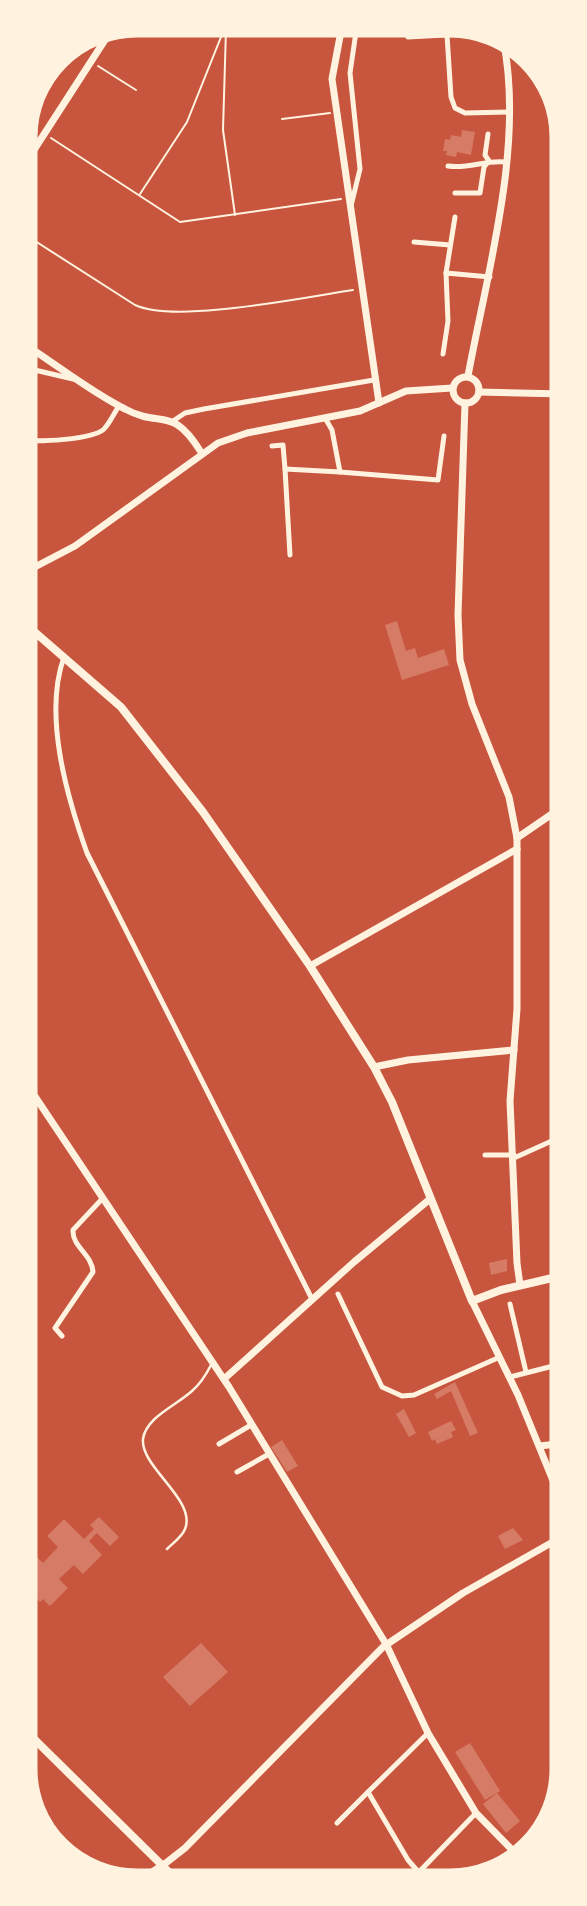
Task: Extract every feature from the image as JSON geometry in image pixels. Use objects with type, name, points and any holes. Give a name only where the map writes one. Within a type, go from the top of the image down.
[{"type":"main road","points":[[33,631],[108,693],[137,726],[203,812],[310,966],[374,1067],[396,1111],[472,1301],[520,1285],[554,1277]]},
{"type":"main road","points":[[33,1738],[169,1873]]},
{"type":"main road","points":[[151,1873],[162,1866]]},
{"type":"street","points":[[340,33],[332,70],[336,112],[360,289],[379,403]]},
{"type":"street","points":[[350,209],[358,189],[360,169],[350,73],[356,33]]},
{"type":"street","points":[[408,37],[462,34]]},
{"type":"street","points":[[447,35],[451,97],[455,108],[465,113],[508,112]]},
{"type":"street","points":[[33,152],[106,38]]},
{"type":"street","points":[[468,376],[490,277],[505,162],[508,112],[505,49]]},
{"type":"street","points":[[488,134],[485,155],[489,161]]},
{"type":"street","points":[[448,166],[467,168],[489,161],[505,162]]},
{"type":"street","points":[[455,192],[480,193],[484,167],[489,161]]},
{"type":"street","points":[[443,354],[448,321],[446,272],[455,218]]},
{"type":"street","points":[[414,242],[450,245]]},
{"type":"street","points":[[446,272],[490,277]]},
{"type":"street","points":[[33,349],[119,406],[138,414],[173,421],[188,433],[201,452]]},
{"type":"street","points":[[33,369],[80,380]]},
{"type":"street","points":[[34,568],[83,540],[201,452],[236,436],[363,410],[406,391],[452,388],[460,378],[468,376],[476,380],[479,392],[473,402],[465,403],[457,400],[452,388]]},
{"type":"street","points":[[173,421],[185,413],[204,409],[374,380]]},
{"type":"street","points":[[479,392],[554,394]]},
{"type":"street","points":[[465,403],[458,615],[460,660],[472,704],[509,797],[517,838],[514,1050],[510,1101],[520,1285]]},
{"type":"street","points":[[33,440],[100,432],[119,406]]},
{"type":"street","points":[[332,430],[336,416]]},
{"type":"street","points":[[325,418],[332,430],[340,472]]},
{"type":"street","points":[[285,469],[438,480],[444,436]]},
{"type":"street","points":[[272,446],[293,444]]},
{"type":"street","points":[[283,445],[290,555]]},
{"type":"street","points":[[64,657],[55,690],[55,716],[71,798],[87,853],[312,1299]]},
{"type":"street","points":[[517,838],[554,813]]},
{"type":"street","points":[[310,966],[517,849]]},
{"type":"street","points":[[374,1067],[408,1060],[514,1050]]},
{"type":"street","points":[[33,1094],[224,1379],[386,1644],[428,1733],[476,1813],[513,1851]]},
{"type":"street","points":[[485,1155],[514,1156],[554,1140]]},
{"type":"street","points":[[62,1336],[55,1328],[91,1277],[93,1266],[73,1239],[72,1233],[80,1219],[102,1199]]},
{"type":"street","points":[[224,1379],[312,1299],[430,1199]]},
{"type":"street","points":[[338,1294],[382,1387],[390,1393],[414,1395],[500,1357]]},
{"type":"street","points":[[472,1301],[510,1377],[554,1482]]},
{"type":"street","points":[[510,1304],[526,1372]]},
{"type":"street","points":[[510,1377],[554,1366]]},
{"type":"street","points":[[219,1444],[251,1424]]},
{"type":"street","points":[[540,1447],[554,1445]]},
{"type":"street","points":[[237,1472],[269,1454]]},
{"type":"street","points":[[162,1866],[185,1848],[357,1670],[386,1644],[463,1593],[554,1541]]},
{"type":"street","points":[[337,1823],[428,1733]]},
{"type":"street","points":[[368,1792],[418,1873],[476,1813]]},
{"type":"lane","points":[[167,1549],[183,1533],[186,1516],[170,1486],[149,1458],[143,1436],[150,1423],[199,1384],[212,1362]]},
{"type":"path","points":[[139,195],[187,122],[224,33]]},
{"type":"path","points":[[226,33],[223,126],[235,215]]},
{"type":"path","points":[[92,62],[136,90]]},
{"type":"path","points":[[282,119],[336,112]]},
{"type":"path","points":[[45,134],[180,222],[348,198]]},
{"type":"path","points":[[33,240],[135,305],[164,312],[188,313],[360,289]]},
{"type":"building","points":[[462,130],[475,132],[471,155],[457,152],[456,157],[446,155],[447,151],[443,151],[445,139],[450,140],[451,135],[461,137]]},
{"type":"building","points":[[397,621],[406,651],[415,648],[418,658],[444,649],[449,665],[402,680],[385,625]]},
{"type":"building","points":[[507,1259],[507,1271],[491,1275],[489,1263]]},
{"type":"building","points":[[455,1382],[478,1433],[470,1436],[451,1391],[437,1399],[434,1394]]},
{"type":"building","points":[[404,1409],[416,1433],[409,1437],[396,1414]]},
{"type":"building","points":[[451,1421],[456,1430],[451,1432],[453,1437],[437,1444],[435,1439],[432,1441],[428,1432]]},
{"type":"building","points":[[282,1440],[298,1466],[287,1472],[271,1447]]},
{"type":"building","points":[[99,1517],[119,1537],[110,1546],[97,1533],[89,1541],[102,1555],[83,1574],[74,1565],[59,1579],[68,1588],[50,1606],[43,1599],[40,1602],[33,1595],[33,1553],[43,1563],[58,1547],[47,1536],[64,1519],[84,1539],[94,1529],[90,1525]]},
{"type":"building","points":[[513,1528],[523,1540],[505,1549],[498,1536]]},
{"type":"building","points":[[201,1643],[228,1672],[190,1706],[163,1677]]},
{"type":"building","points":[[470,1743],[500,1791],[485,1800],[455,1752]]},
{"type":"building","points":[[497,1793],[520,1821],[506,1833],[483,1804]]}]
